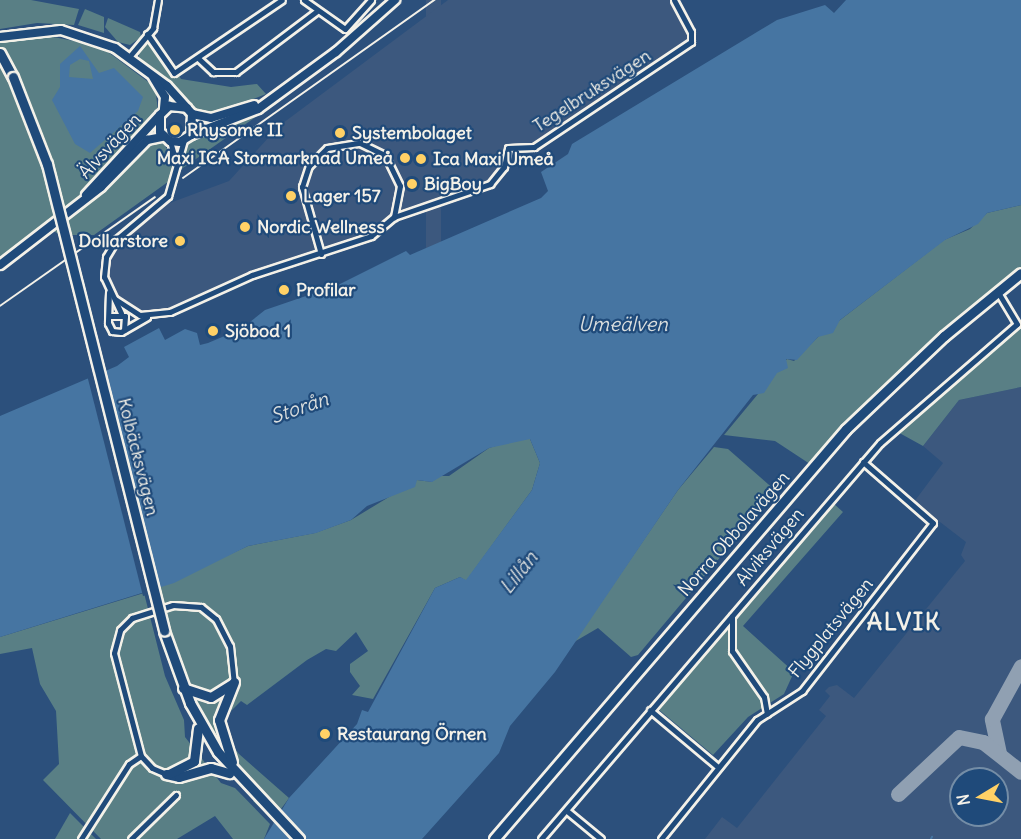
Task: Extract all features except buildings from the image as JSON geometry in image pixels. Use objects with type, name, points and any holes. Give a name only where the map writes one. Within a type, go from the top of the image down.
[{"type":"highway","name":"Kolbäcksvägen","points":[[0,53],[31,118],[47,164],[162,632],[183,688],[219,752],[250,789],[255,799],[291,839]]},
{"type":"highway","name":"Kolbäcksvägen","points":[[0,64],[39,153],[177,686],[198,728],[229,773],[299,839]]},
{"type":"highway","name":"Norra Obbolavägen","points":[[494,839],[846,429],[997,291],[1021,273]]},
{"type":"highway","points":[[183,688],[212,697],[234,679]]},
{"type":"highway","points":[[234,679],[219,730],[250,789]]},
{"type":"highway","points":[[166,774],[194,761],[198,728]]},
{"type":"highway","points":[[166,774],[179,777],[212,768],[229,773]]},
{"type":"main road","points":[[153,77],[165,97],[158,126],[167,139],[184,140],[265,102],[336,52],[395,0]]},
{"type":"main road","points":[[0,37],[61,30],[99,40],[129,57],[189,111],[191,135]]},
{"type":"main road","points":[[162,112],[176,105],[212,118],[265,102]]},
{"type":"main road","name":"Älvsvägen","points":[[83,199],[162,112]]},
{"type":"main road","name":"Älvsvägen","points":[[0,265],[83,199],[147,140],[167,139]]},
{"type":"street","points":[[129,57],[155,21],[158,0]]},
{"type":"street","points":[[147,34],[170,72],[198,58],[282,0]]},
{"type":"street","points":[[304,0],[316,11],[345,29],[371,0]]},
{"type":"street","name":"Tegelbruksvägen","points":[[124,330],[148,316],[180,308],[252,274],[321,254],[378,232],[393,217],[490,184],[504,167],[508,148],[534,147],[688,45],[691,32],[674,0]]},
{"type":"street","points":[[198,58],[213,72],[236,72],[316,11]]},
{"type":"street","points":[[167,139],[178,168]]},
{"type":"street","points":[[109,289],[123,314],[124,330],[110,329],[109,289],[105,261],[120,236],[164,201],[178,168],[184,140]]},
{"type":"street","points":[[321,254],[302,187],[309,166],[327,148],[354,142],[385,155],[400,186],[393,217]]},
{"type":"street","name":"Alviksvägen","points":[[542,839],[863,462],[1017,324],[997,291]]},
{"type":"street","name":"Tegelbruksvägen","points":[[115,298],[140,315],[148,316]]},
{"type":"street","points":[[109,317],[123,314],[140,315]]},
{"type":"street","name":"Flygplatsvägen","points":[[661,839],[718,767],[767,714],[801,691],[933,523],[863,462]]},
{"type":"street","points":[[166,774],[152,768],[141,756],[114,653],[126,623],[159,608],[201,607],[223,632],[234,679]]},
{"type":"street","points":[[732,615],[732,651],[764,697],[767,714]]},
{"type":"street","points":[[650,710],[718,767]]},
{"type":"street","points":[[81,839],[122,771],[141,756]]},
{"type":"street","points":[[131,839],[176,795]]},
{"type":"street","points":[[567,811],[601,839]]},
{"type":"shaded area","points":[[426,0],[441,0],[441,522],[426,522]]},
{"type":"shaded area","points":[[448,0],[674,0],[691,32],[692,42],[538,144],[508,148],[494,181],[394,217],[381,231],[170,312],[140,315],[115,299],[104,277],[110,247],[159,207],[229,181],[279,126]]},
{"type":"shaded area","points":[[1021,387],[1021,839],[705,839],[722,817],[737,828],[826,716],[819,710],[830,696],[825,691],[837,685],[854,698],[965,561],[961,555],[966,542],[914,502],[943,463],[923,446],[959,400]]},
{"type":"green space","points":[[0,0],[31,0],[79,9],[74,25],[37,23],[0,29]]},
{"type":"green space","points":[[85,9],[104,17],[104,33],[78,25]]},
{"type":"green space","points":[[108,18],[140,32],[141,37],[130,45],[118,42],[105,27]]},
{"type":"green space","points":[[43,35],[100,46],[155,87],[162,142],[171,154],[172,179],[94,235],[60,235],[47,227],[0,265],[0,42]]},
{"type":"green space","points":[[154,37],[181,79],[231,87],[257,84],[266,94],[218,113],[196,111],[139,57],[139,46],[146,38]]},
{"type":"green space","points":[[267,109],[186,166],[181,169],[189,142]]},
{"type":"green space","points":[[1021,205],[1021,273],[813,466],[775,441],[724,435],[787,359],[794,361],[818,337],[944,240],[970,229],[987,213]]},
{"type":"green space","points":[[1021,321],[1021,387],[959,400],[923,446],[894,430]]},
{"type":"green space","points":[[521,438],[530,439],[540,463],[532,490],[466,581],[460,577],[435,588],[373,699],[352,695],[360,686],[350,672],[350,664],[368,651],[356,632],[336,651],[326,649],[307,660],[247,705],[241,701],[222,720],[226,737],[239,754],[289,798],[273,820],[253,801],[259,796],[208,736],[150,591],[248,546],[315,533],[351,520],[417,480],[432,482],[435,476],[449,476],[489,448]]},
{"type":"green space","points":[[714,447],[728,449],[776,491],[638,655],[631,657],[598,628],[574,642],[678,490]]},
{"type":"green space","points":[[833,503],[843,512],[743,626],[794,672],[784,694],[748,717],[713,755],[658,709]]},
{"type":"green space","points":[[144,593],[165,676],[184,720],[185,737],[221,783],[235,788],[270,824],[264,839],[233,839],[215,816],[177,839],[101,839],[43,780],[59,764],[56,711],[40,684],[32,648],[0,654],[0,637]]},
{"type":"green space","points":[[70,813],[96,839],[55,839]]},
{"type":"water","name":"Umeälven","points":[[846,0],[1021,0],[1021,205],[987,213],[978,224],[945,240],[840,320],[833,333],[818,337],[797,360],[786,359],[788,368],[777,373],[764,393],[753,395],[678,490],[555,672],[510,726],[499,753],[422,839],[264,839],[289,798],[357,724],[362,710],[368,712],[435,588],[460,577],[466,580],[532,490],[540,463],[530,439],[489,448],[432,482],[417,480],[415,487],[367,506],[351,520],[316,533],[248,546],[174,583],[0,637],[0,416],[117,366],[129,357],[124,347],[159,328],[165,340],[185,329],[197,333],[200,345],[208,343],[241,329],[265,310],[338,285],[406,251],[410,255],[541,198],[548,191],[541,172],[568,154],[572,144],[777,20],[825,5],[834,13]]},
{"type":"water","points":[[80,46],[99,73],[114,68],[143,97],[138,111],[90,153],[75,144],[52,100],[60,87],[60,64]],"holes":[[[80,59],[89,61],[93,79],[69,77],[70,65]]]},
{"type":"pier","points":[[100,370],[151,594],[143,596],[87,375]]},
{"type":"taxiway","points":[[999,753],[992,719],[1021,666]]},
{"type":"taxiway","points":[[898,794],[959,737],[983,742],[1021,772]]},
{"type":"railway","points":[[183,178],[434,0]]},
{"type":"railway","points":[[0,306],[155,197]]},
{"type":"place","name":"Rhysome II","points":[[175,130]]},
{"type":"place","name":"Systembolaget","points":[[340,133]]},
{"type":"place","name":"Maxi ICA Stormarknad Umeå","points":[[405,158]]},
{"type":"place","name":"Ica Maxi Umeå","points":[[421,159]]},
{"type":"place","name":"BigBoy","points":[[412,184]]},
{"type":"place","name":"Lager 157","points":[[291,196]]},
{"type":"place","name":"Nordic Wellness","points":[[245,227]]},
{"type":"place","name":"Dollarstore","points":[[180,241]]},
{"type":"place","name":"Profilar","points":[[284,290]]},
{"type":"place","name":"Sjöbod 1","points":[[213,331]]},
{"type":"place","name":"Restaurang Örnen","points":[[325,734]]},
{"type":"district","name":"ALVIK","points":[[904,622]]},
{"type":"water label","name":"Storån","points":[[299,407]]},
{"type":"water label","name":"Lillån","points":[[518,572]]}]
